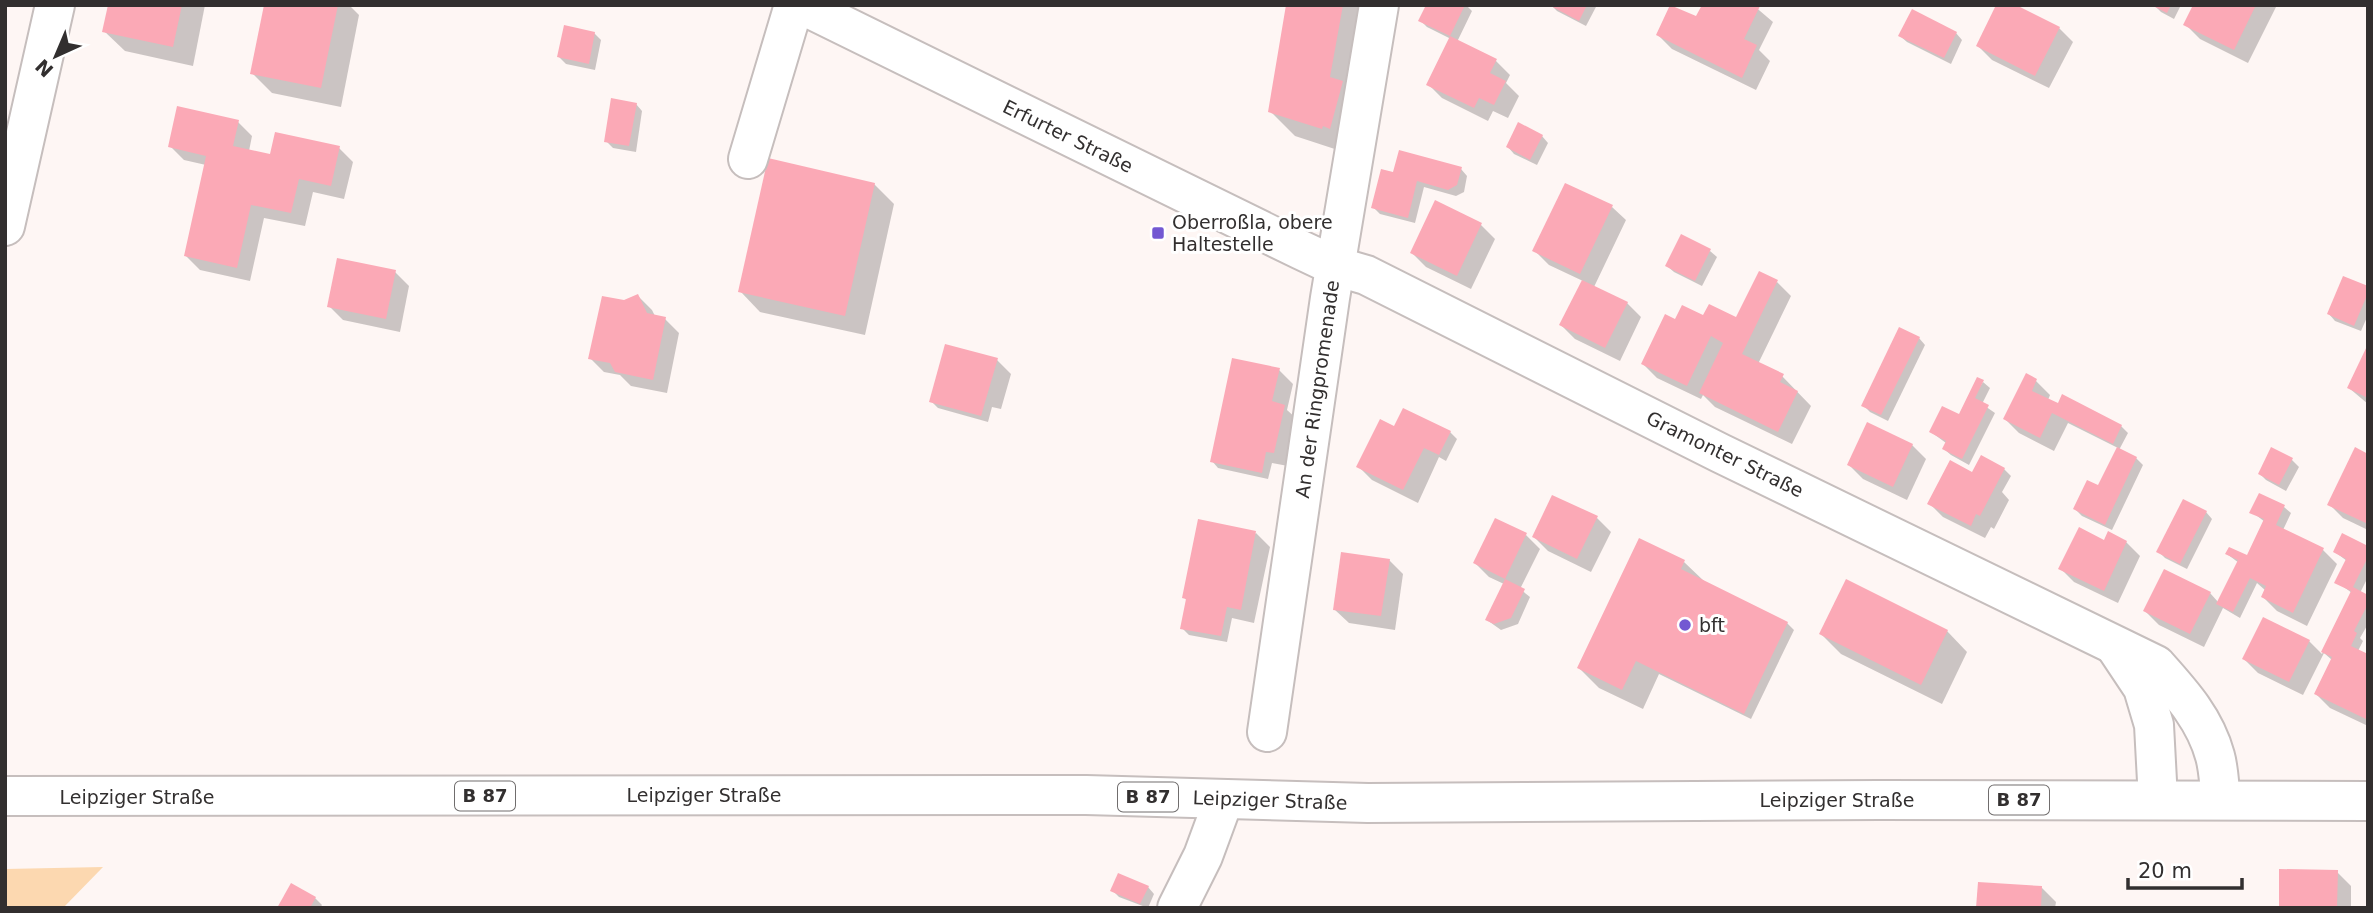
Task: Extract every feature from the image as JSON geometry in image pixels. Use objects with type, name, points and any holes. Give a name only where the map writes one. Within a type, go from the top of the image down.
[{"type":"main road","points":[[5,226],[55,5]]},
{"type":"main road","points":[[748,159],[794,5]]},
{"type":"main road","name":"Erfurter Straße","points":[[802,5],[1335,266]]},
{"type":"main road","name":"An der Ringpromenade","points":[[1267,732],[1335,266],[1379,5]]},
{"type":"main road","name":"Gramonter Straße","points":[[1335,266],[1366,275],[1720,453],[2156,665],[2191,704],[2206,731],[2216,759],[2221,800]]},
{"type":"main road","points":[[2114,645],[2143,688],[2154,725],[2158,800]]},
{"type":"main road","name":"Leipziger Straße","points":[[5,796],[1086,795],[1368,803],[2368,801]]},
{"type":"main road","points":[[1177,908],[1203,856],[1224,799]]},
{"type":"shaded area","points":[[103,867],[63,908],[5,908],[5,869]]},
{"type":"building","points":[[108,5],[182,5],[173,47],[102,32]]},
{"type":"building","points":[[264,5],[338,5],[321,88],[250,74]]},
{"type":"building","points":[[1286,5],[1343,5],[1330,77],[1343,81],[1330,129],[1323,126],[1322,129],[1268,112]]},
{"type":"building","points":[[1426,5],[1465,5],[1450,36],[1418,21]]},
{"type":"building","points":[[1549,5],[1587,5],[1579,21]]},
{"type":"building","points":[[1670,5],[1696,16],[1702,5],[1760,6],[1744,39],[1757,45],[1742,78],[1656,35]]},
{"type":"building","points":[[1996,5],[2016,5],[2060,27],[2035,76],[1976,46]]},
{"type":"building","points":[[2151,5],[2171,5],[2167,13]]},
{"type":"building","points":[[2193,5],[2256,5],[2234,50],[2183,25]]},
{"type":"building","points":[[1912,9],[1957,32],[1944,58],[1898,36]]},
{"type":"building","points":[[564,25],[595,32],[589,64],[557,57]]},
{"type":"building","points":[[1450,36],[1497,59],[1490,73],[1506,81],[1494,105],[1479,98],[1474,108],[1426,85]]},
{"type":"building","points":[[611,98],[637,103],[629,146],[604,142]]},
{"type":"building","points":[[177,106],[239,120],[233,146],[270,154],[275,132],[340,146],[331,186],[299,179],[291,213],[251,205],[237,268],[184,256],[206,156],[168,147]]},
{"type":"building","points":[[1518,122],[1543,135],[1530,160],[1506,147]]},
{"type":"building","points":[[1399,150],[1462,167],[1457,185],[1448,190],[1417,181],[1408,218],[1371,208],[1381,169],[1393,172]]},
{"type":"building","points":[[768,158],[875,183],[845,316],[738,292]]},
{"type":"building","points":[[1565,183],[1613,205],[1580,274],[1532,251]]},
{"type":"building","points":[[1435,200],[1482,223],[1457,276],[1410,253]]},
{"type":"building","points":[[1681,234],[1711,249],[1695,281],[1665,266]]},
{"type":"building","points":[[337,258],[396,270],[386,319],[327,307]]},
{"type":"building","points":[[1759,271],[1778,280],[1742,354],[1784,374],[1780,382],[1798,391],[1778,432],[1699,393],[1723,343],[1711,336],[1687,386],[1641,364],[1665,314],[1675,319],[1682,305],[1703,315],[1709,304],[1736,317]]},
{"type":"building","points":[[2343,276],[2368,286],[2368,293],[2354,326],[2327,314]]},
{"type":"building","points":[[1582,280],[1628,302],[1605,348],[1559,325]]},
{"type":"building","points":[[638,294],[647,313],[666,317],[653,380],[615,372],[610,363],[588,359],[602,296],[624,300]]},
{"type":"building","points":[[1899,327],[1920,337],[1881,415],[1861,406]]},
{"type":"building","points":[[945,344],[998,358],[981,416],[929,402]]},
{"type":"building","points":[[2368,344],[2368,398],[2347,388]]},
{"type":"building","points":[[1232,358],[1280,368],[1272,401],[1285,405],[1274,453],[1266,452],[1262,473],[1210,462]]},
{"type":"building","points":[[2026,373],[2037,379],[2032,391],[2058,403],[2062,394],[2122,425],[2113,444],[2052,413],[2040,438],[2003,419]]},
{"type":"building","points":[[1977,377],[1984,380],[1975,398],[1989,405],[1962,459],[1942,449],[1946,441],[1929,432],[1942,406],[1959,414]]},
{"type":"building","points":[[1403,408],[1451,431],[1439,455],[1424,448],[1403,490],[1356,467],[1380,419],[1394,426]]},
{"type":"building","points":[[1867,422],[1913,444],[1893,487],[1847,465]]},
{"type":"building","points":[[2117,447],[2137,457],[2105,525],[2073,509],[2087,480],[2098,485]]},
{"type":"building","points":[[2271,447],[2293,458],[2279,485],[2258,474]]},
{"type":"building","points":[[2355,447],[2368,454],[2368,524],[2327,505]]},
{"type":"building","points":[[1981,455],[2005,468],[1980,516],[1976,514],[1971,526],[1927,504],[1950,460],[1972,472]]},
{"type":"building","points":[[2259,493],[2285,505],[2276,525],[2324,548],[2293,613],[2261,597],[2266,586],[2250,578],[2233,612],[2216,604],[2238,560],[2225,554],[2229,547],[2247,555],[2264,519],[2249,513]]},
{"type":"building","points":[[1552,495],[1598,516],[1577,559],[1532,537]]},
{"type":"building","points":[[2183,499],[2207,511],[2180,564],[2156,552]]},
{"type":"building","points":[[1495,518],[1527,533],[1505,579],[1473,563]]},
{"type":"building","points":[[1198,519],[1256,531],[1241,610],[1227,607],[1221,636],[1180,629],[1186,599],[1182,598]]},
{"type":"building","points":[[2079,527],[2104,540],[2108,531],[2127,541],[2104,591],[2058,569]]},
{"type":"building","points":[[2342,533],[2368,546],[2368,557],[2353,587],[2368,595],[2368,604],[2354,631],[2357,633],[2351,646],[2368,654],[2368,720],[2314,694],[2332,657],[2321,652],[2351,591],[2334,583],[2346,559],[2333,552]]},
{"type":"building","points":[[1639,538],[1685,560],[1681,569],[1788,622],[1744,714],[1636,661],[1622,690],[1577,668]]},
{"type":"building","points":[[1341,552],[1390,559],[1381,616],[1333,610]]},
{"type":"building","points":[[2164,569],[2211,592],[2190,634],[2143,611]]},
{"type":"building","points":[[1505,579],[1525,589],[1511,618],[1494,624],[1485,620]]},
{"type":"building","points":[[1846,579],[1948,630],[1921,685],[1819,634]]},
{"type":"building","points":[[2263,617],[2310,640],[2289,682],[2242,659]]},
{"type":"building","points":[[2279,869],[2338,870],[2337,908],[2279,908]]},
{"type":"building","points":[[1118,873],[1149,886],[1140,904],[1110,891]]},
{"type":"building","points":[[1978,882],[2042,886],[2041,908],[1976,908]]},
{"type":"building","points":[[291,883],[316,897],[310,908],[277,908]]},
{"type":"place","name":"Oberroßla, obere Haltestelle","points":[[1158,233]]},
{"type":"place","name":"bft","points":[[1685,625]]}]
